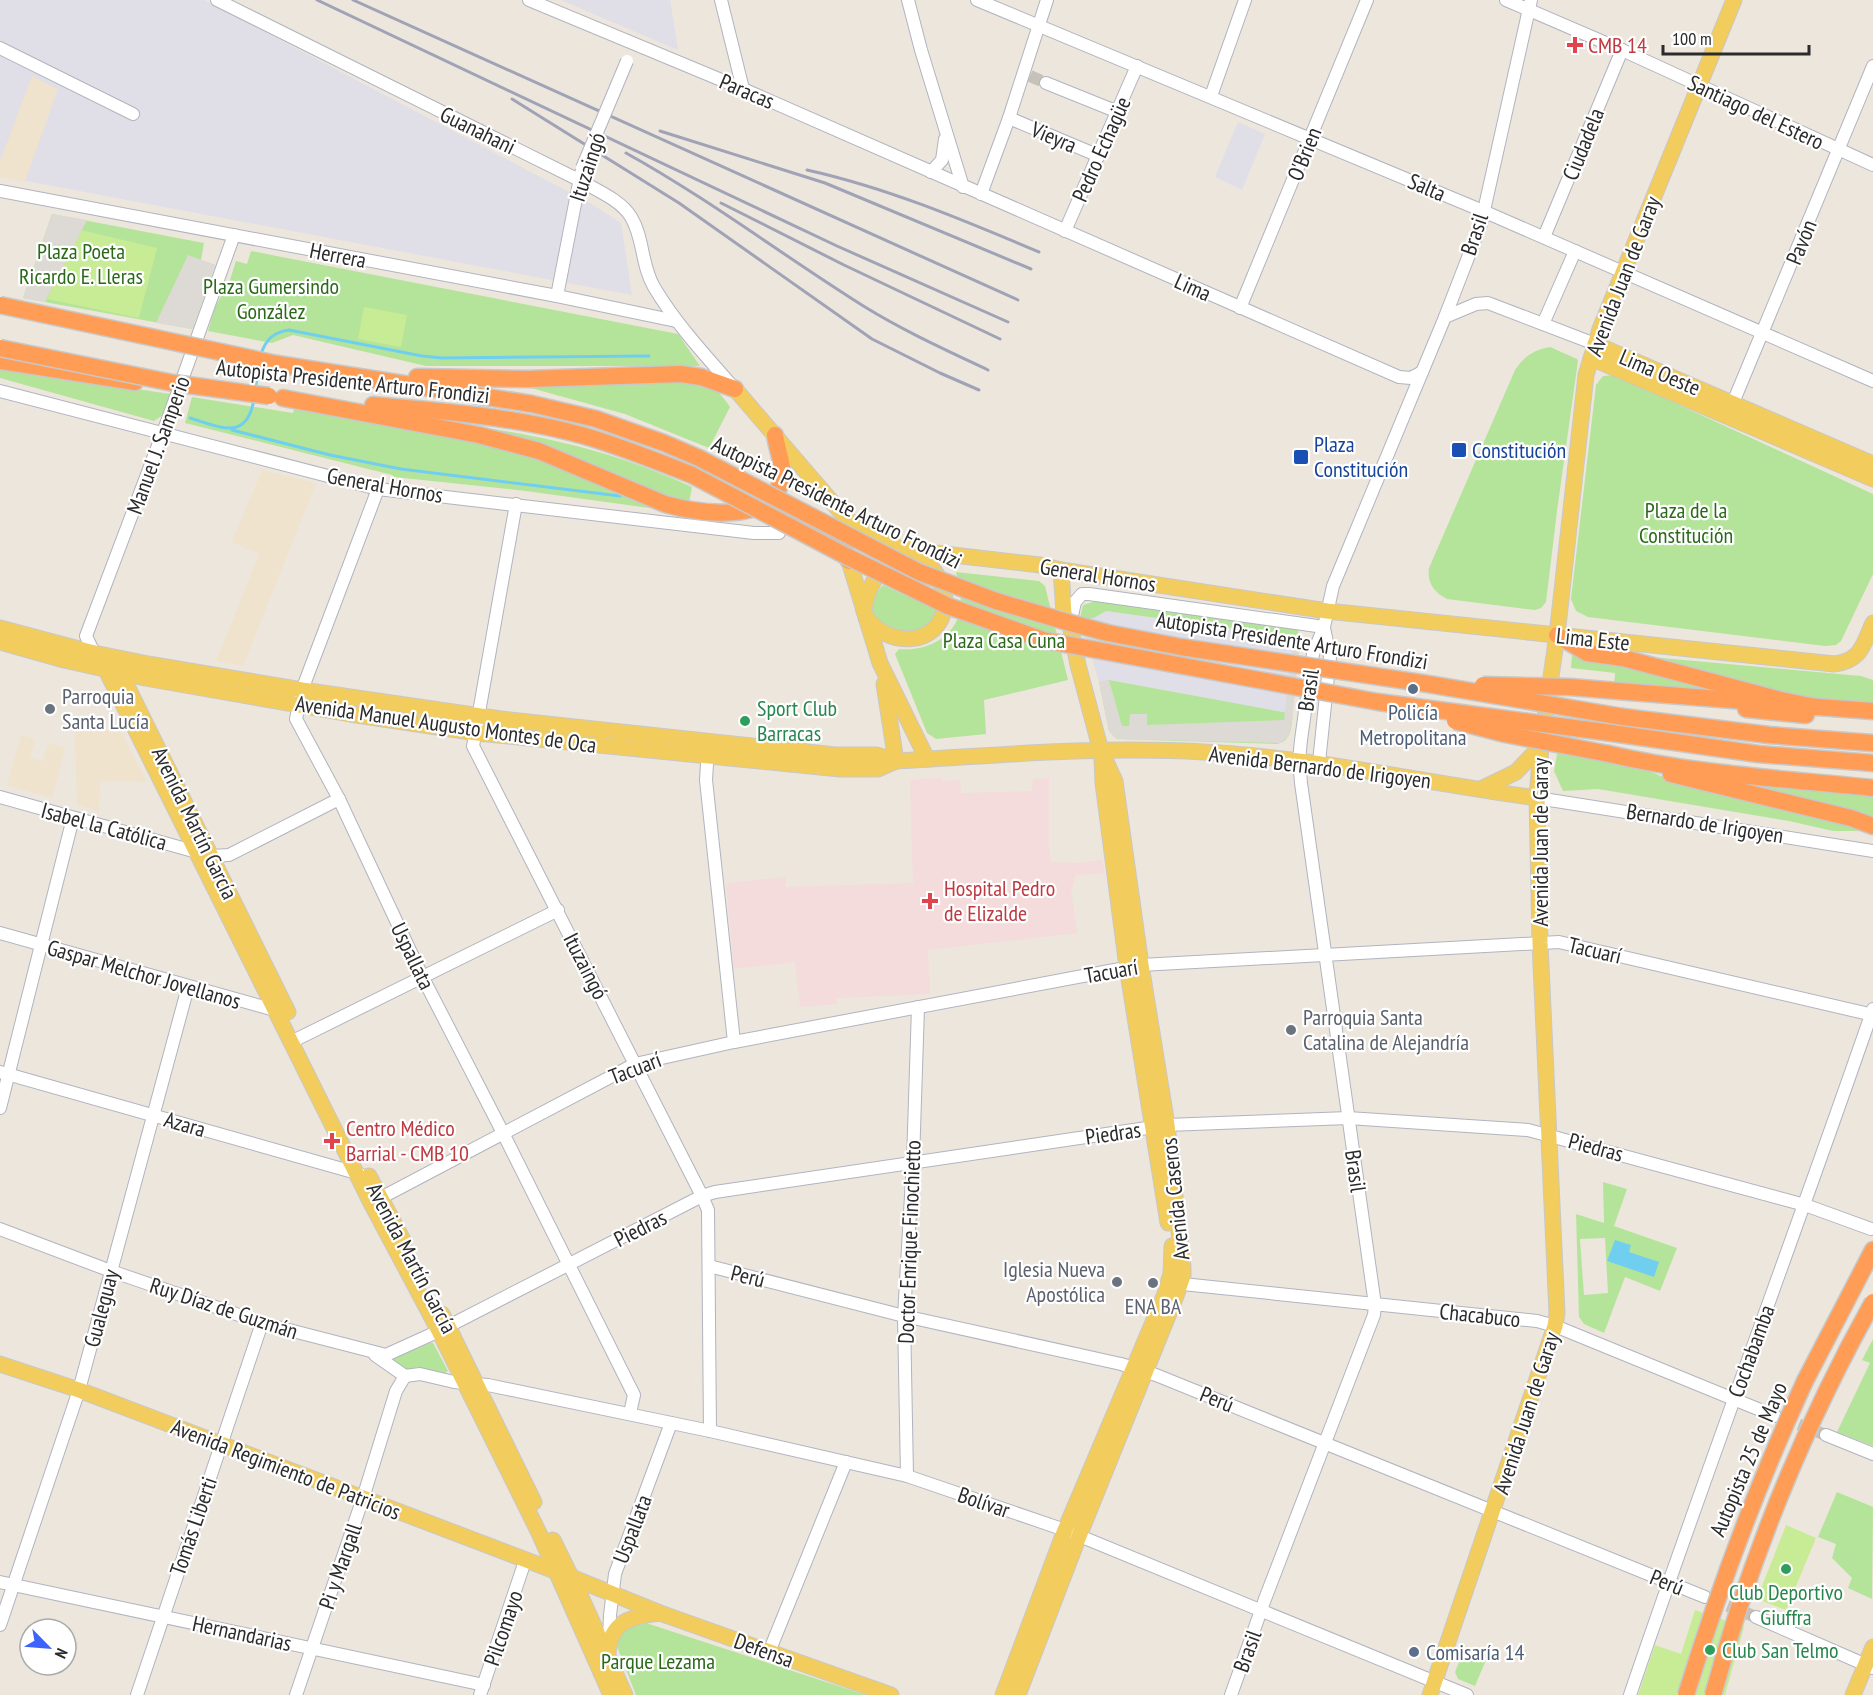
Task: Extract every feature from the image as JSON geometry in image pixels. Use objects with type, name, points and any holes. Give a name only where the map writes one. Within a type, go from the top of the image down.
[{"type":"highway","name":"Autopista Presidente Arturo Frondizi","points":[[0,305],[316,372],[543,406],[596,419],[699,458],[919,572],[996,601],[1067,622],[1150,641],[1623,717],[1769,735],[1873,743]]},
{"type":"highway","name":"Autopista Presidente Arturo Frondizi","points":[[0,348],[173,383],[277,397],[427,410],[538,426],[623,448],[692,476],[948,606],[1021,633],[1085,650],[1378,702],[1758,754],[1873,763]]},
{"type":"highway","points":[[0,361],[133,382],[173,383]]},
{"type":"highway","points":[[316,372],[479,379],[681,374],[701,377],[735,389]]},
{"type":"highway","points":[[277,397],[479,435],[538,451],[677,508],[718,513],[756,508],[785,514],[827,530],[836,537],[849,561]]},
{"type":"highway","points":[[756,508],[767,502],[781,483],[782,473],[775,435]]},
{"type":"highway","points":[[1557,635],[1587,653],[1623,658],[1815,707]]},
{"type":"highway","points":[[1428,684],[1519,686],[1873,711]]},
{"type":"highway","points":[[1631,695],[1873,722]]},
{"type":"highway","points":[[1378,702],[1505,734],[1643,762],[1873,788]]},
{"type":"highway","points":[[1643,762],[1676,776],[1851,818],[1873,826]]},
{"type":"highway","name":"Autopista 25 de Mayo","points":[[1686,1695],[1736,1546],[1778,1441],[1815,1361],[1873,1250]]},
{"type":"highway","name":"Autopista 25 de Mayo","points":[[1713,1695],[1745,1588],[1772,1516],[1820,1406],[1873,1302]]},
{"type":"main road","name":"Avenida Juan de Garay","points":[[1433,1688],[1494,1511],[1555,1326],[1557,1313],[1540,943],[1537,798],[1541,746],[1557,635],[1585,385],[1593,351],[1623,272],[1734,0]]},
{"type":"main road","name":"Lima Oeste","points":[[1593,351],[1731,410],[1873,464]]},
{"type":"main road","points":[[735,389],[775,435]]},
{"type":"main road","name":"Lima Oeste","points":[[1731,410],[1873,479]]},
{"type":"main road","name":"General Hornos","points":[[775,435],[850,521],[870,535],[907,549],[1040,565],[1327,611]]},
{"type":"main road","points":[[907,549],[931,567],[939,579],[945,596],[945,610],[942,620],[928,634],[913,638],[900,638],[877,629],[865,615],[866,599],[886,563],[907,549]]},
{"type":"main road","points":[[849,561],[880,663],[896,761]]},
{"type":"main road","name":"Avenida Caseros","points":[[1004,1695],[1183,1267],[1103,783],[1101,751],[1070,625],[1064,614],[1061,570]]},
{"type":"main road","name":"Lima Este","points":[[1327,611],[1834,664],[1848,661],[1856,656],[1873,623]]},
{"type":"main road","name":"Avenida Manuel Augusto Montes de Oca","points":[[0,628],[94,653],[300,698],[477,733],[707,749],[877,755],[896,761],[1101,751]]},
{"type":"main road","name":"Avenida Manuel Augusto Montes de Oca","points":[[0,642],[106,670],[300,698],[480,717],[707,749]]},
{"type":"main road","name":"Avenida Martín García","points":[[94,653],[106,670],[128,688],[204,854],[363,1175],[471,1384],[611,1695]]},
{"type":"main road","points":[[880,663],[927,759]]},
{"type":"main road","points":[[1479,790],[1511,775],[1541,746]]},
{"type":"main road","name":"Avenida Bernardo de Irigoyen","points":[[1101,751],[1204,752],[1319,762],[1537,798]]},
{"type":"main road","name":"Avenida Regimiento de Patricios","points":[[0,1364],[79,1390],[572,1577]]},
{"type":"main road","name":"Avenida Martín García","points":[[471,1384],[572,1577],[625,1695]]},
{"type":"main road","name":"Avenida Caseros","points":[[1018,1695],[1072,1533]]},
{"type":"main road","name":"Defensa","points":[[572,1577],[660,1613],[891,1695]]},
{"type":"main road","points":[[608,1655],[609,1638],[621,1624],[629,1619],[660,1613]]},
{"type":"main road","points":[[1853,1695],[1869,1666],[1873,1647]]},
{"type":"street","name":"Guanahani","points":[[217,0],[581,174],[632,217],[650,281],[675,321]]},
{"type":"street","name":"Paracas","points":[[528,0],[551,5],[634,44],[743,89],[963,187]]},
{"type":"street","points":[[721,0],[743,89]]},
{"type":"street","points":[[908,0],[963,187]]},
{"type":"street","points":[[920,0],[917,20],[921,50]]},
{"type":"street","name":"Salta","points":[[977,0],[1483,211],[1873,381]]},
{"type":"street","points":[[981,194],[1027,75],[1047,0]]},
{"type":"street","points":[[1211,96],[1245,0]]},
{"type":"street","name":"O'Brien","points":[[1240,308],[1367,0]]},
{"type":"street","name":"Santiago del Estero","points":[[1506,0],[1530,4],[1622,50],[1873,165]]},
{"type":"street","name":"Brasil","points":[[1231,1695],[1261,1610],[1374,1315],[1375,1305],[1299,760],[1313,654],[1324,627],[1333,586],[1445,317],[1481,224],[1530,4]]},
{"type":"street","name":"Ituzaingó","points":[[557,296],[581,174],[634,44]]},
{"type":"street","points":[[0,48],[133,114]]},
{"type":"street","name":"Ciudadela","points":[[1544,237],[1622,50]]},
{"type":"street","name":"Pedro Echagüe","points":[[1065,231],[1137,66]]},
{"type":"street","name":"Pavón","points":[[1731,410],[1873,66]]},
{"type":"street","points":[[1046,83],[1118,112]]},
{"type":"street","name":"Vieyra","points":[[1009,118],[1099,156]]},
{"type":"street","points":[[931,172],[942,160],[944,154],[945,128]]},
{"type":"street","name":"Lima","points":[[963,187],[1400,378],[1411,378],[1422,372]]},
{"type":"street","name":"Herrera","points":[[0,191],[557,296],[675,321]]},
{"type":"street","name":"Manuel J. Samperio","points":[[94,653],[86,636],[234,235]]},
{"type":"street","points":[[1543,324],[1575,251]]},
{"type":"street","name":"Lima Oeste","points":[[1445,317],[1468,306],[1488,303],[1543,324],[1593,351]]},
{"type":"street","points":[[675,321],[735,389]]},
{"type":"street","name":"General Hornos","points":[[0,391],[378,489],[754,533],[779,533]]},
{"type":"street","points":[[300,698],[378,489]]},
{"type":"street","name":"Ituzaingó","points":[[516,504],[480,717],[473,746],[708,1210],[710,1431]]},
{"type":"street","name":"General Hornos","points":[[1070,625],[1075,602],[1082,594],[1089,594],[1324,627]]},
{"type":"street","name":"Brasil","points":[[1319,762],[1330,657],[1324,627]]},
{"type":"street","name":"Uspallata","points":[[300,698],[297,719],[339,799],[422,976],[634,1395],[630,1413]]},
{"type":"street","points":[[707,749],[706,780],[734,1042]]},
{"type":"street","name":"Isabel la Católica","points":[[0,797],[204,854],[229,855],[339,799]]},
{"type":"street","name":"Bernardo de Irigoyen","points":[[1537,798],[1873,850]]},
{"type":"street","points":[[0,1108],[4,1074],[41,945],[73,818]]},
{"type":"street","points":[[296,1040],[558,910]]},
{"type":"street","name":"Gaspar Melchor Jovellanos","points":[[0,933],[282,1012]]},
{"type":"street","name":"Tacuarí","points":[[376,1200],[635,1064],[734,1042],[1134,966],[1559,942],[1872,1012]]},
{"type":"street","name":"Gualeguay","points":[[0,1624],[79,1390],[188,987]]},
{"type":"street","name":"Doctor Enrique Finochietto","points":[[907,1476],[904,1316],[913,1161],[918,1007]]},
{"type":"street","name":"Cochabamba","points":[[1630,1695],[1668,1582],[1805,1205],[1872,1012]]},
{"type":"street","name":"Azara","points":[[4,1074],[153,1114],[363,1175]]},
{"type":"street","name":"Piedras","points":[[444,1328],[702,1196],[715,1192],[1160,1126],[1348,1118],[1528,1130],[1805,1205],[1872,1228]]},
{"type":"street","name":"Ruy Díaz de Guzmán","points":[[0,1229],[111,1271],[262,1323],[386,1355],[444,1328]]},
{"type":"street","name":"Perú","points":[[709,1266],[904,1316],[1140,1370],[1326,1442],[1705,1597]]},
{"type":"street","name":"Chacabuco","points":[[1175,1283],[1537,1321],[1555,1326],[1775,1416]]},
{"type":"street","name":"Tomás Liberti","points":[[137,1695],[262,1323]]},
{"type":"street","points":[[369,1351],[405,1376],[420,1374],[471,1384]]},
{"type":"street","name":"Pi y Margall","points":[[296,1695],[363,1498],[396,1391],[405,1376]]},
{"type":"street","name":"Bolívar","points":[[471,1384],[630,1413],[907,1476],[1072,1533],[1261,1610],[1433,1688],[1467,1695]]},
{"type":"street","name":"Uspallata","points":[[609,1638],[615,1574],[671,1422]]},
{"type":"street","points":[[1826,1435],[1873,1454]]},
{"type":"street","points":[[769,1652],[846,1462]]},
{"type":"street","points":[[841,1474],[851,1466],[859,1465]]},
{"type":"street","name":"Pilcomayo","points":[[482,1690],[525,1561]]},
{"type":"street","name":"Hernandarias","points":[[0,1582],[312,1647],[482,1690]]},
{"type":"street","points":[[1756,1617],[1869,1666]]},
{"type":"shaded area","points":[[0,0],[204,0],[590,203],[621,223],[632,295],[0,176]]},
{"type":"shaded area","points":[[561,0],[670,0],[678,50]]},
{"type":"shaded area","points":[[32,76],[58,89],[25,182],[0,177],[0,161]]},
{"type":"shaded area","points":[[1238,122],[1265,134],[1242,190],[1215,177]]},
{"type":"shaded area","points":[[52,214],[87,220],[45,302],[23,298]]},
{"type":"shaded area","points":[[188,255],[215,265],[192,329],[156,323]]},
{"type":"shaded area","points":[[262,470],[316,483],[243,666],[216,661],[259,554],[232,542]]},
{"type":"shaded area","points":[[1106,611],[1287,636],[1293,641],[1286,713],[1109,680],[1099,682],[1080,618],[1094,618]]},
{"type":"shaded area","points":[[1293,641],[1300,641],[1293,714],[1289,736],[1281,743],[1120,739],[1114,737],[1109,731],[1099,682],[1109,680],[1122,726],[1129,726],[1130,714],[1147,714],[1147,725],[1284,720]]},
{"type":"shaded area","points":[[120,730],[147,782],[100,781],[99,811],[77,805],[75,731]]},
{"type":"shaded area","points":[[21,735],[35,739],[30,758],[43,761],[48,743],[65,748],[52,798],[7,785]]},
{"type":"shaded area","name":"Hospital Pedro de Elizalde","points":[[942,778],[943,781],[960,780],[961,793],[1032,791],[1033,779],[1049,778],[1051,862],[1078,863],[1102,860],[1105,873],[1076,875],[1071,891],[1077,933],[928,950],[930,994],[837,998],[837,1004],[800,1007],[795,962],[734,969],[726,883],[786,877],[786,887],[913,883],[910,780]]},
{"type":"green space","name":"Plaza Poeta Ricardo E. Lleras","points":[[52,214],[204,243],[201,260],[215,265],[192,329],[23,298]]},
{"type":"green space","points":[[81,230],[157,248],[139,318],[47,299]]},
{"type":"green space","name":"Plaza Gumersindo González","points":[[251,251],[678,334],[700,366],[426,366],[293,335],[272,343],[208,331],[215,307],[230,280],[236,261],[247,264]]},
{"type":"green space","points":[[364,307],[407,315],[401,347],[358,339]]},
{"type":"green space","points":[[1550,347],[1578,361],[1546,602],[1541,608],[1535,610],[1447,599],[1432,586],[1429,568],[1515,370],[1530,354]]},
{"type":"green space","points":[[0,368],[170,394],[163,415],[154,421],[0,378]]},
{"type":"green space","name":"Plaza de la Constitución","points":[[1614,375],[1873,494],[1873,574],[1841,641],[1836,645],[1825,646],[1588,617],[1576,611],[1571,599],[1596,385],[1603,376]]},
{"type":"green space","points":[[682,379],[710,387],[720,394],[730,407],[709,448],[625,414],[520,385]]},
{"type":"green space","points":[[192,397],[293,413],[294,409],[316,411],[515,450],[671,511],[526,491],[394,477],[185,423]]},
{"type":"green space","points":[[450,423],[543,438],[634,463],[692,487],[689,503],[673,502]]},
{"type":"green space","name":"Plaza Casa Cuna","points":[[956,572],[1039,581],[1045,586],[1068,680],[984,700],[986,734],[936,739],[927,733],[895,654],[899,649],[931,645],[940,640],[954,625],[961,605]]},
{"type":"green space","name":"Plaza Casa Cuna","points":[[883,585],[935,609],[936,614],[927,625],[915,630],[892,629],[882,624],[875,617],[872,608],[875,597]]},
{"type":"green space","points":[[1096,601],[1294,627],[1298,630],[1300,641],[1293,641],[1287,636],[1106,611],[1094,618],[1080,618],[1083,605]]},
{"type":"green space","points":[[1580,654],[1746,695],[1614,686],[1615,673],[1571,668],[1572,655]]},
{"type":"green space","points":[[1629,655],[1861,676],[1873,680],[1873,706],[1790,698]]},
{"type":"green space","points":[[1109,680],[1293,714],[1290,733],[1286,740],[1277,744],[1117,739],[1109,731],[1099,682]]},
{"type":"green space","points":[[1558,749],[1644,769],[1673,781],[1707,780],[1873,796],[1873,831],[1833,831],[1789,821],[1598,789],[1563,791],[1554,771]]},
{"type":"green space","points":[[1603,1182],[1627,1189],[1614,1226],[1677,1248],[1660,1291],[1625,1277],[1604,1333],[1584,1324],[1579,1317],[1576,1214],[1604,1223]],"holes":[[[1605,1238],[1608,1293],[1584,1295],[1580,1239]]]},
{"type":"green space","points":[[1873,1339],[1873,1446],[1837,1432],[1870,1363],[1862,1360]]},
{"type":"green space","points":[[433,1343],[448,1371],[442,1375],[417,1367],[406,1370],[388,1360]]},
{"type":"green space","points":[[1837,1492],[1873,1507],[1872,1599],[1848,1588],[1852,1578],[1832,1558],[1836,1544],[1818,1537]]},
{"type":"green space","name":"Club Deportivo Giuffra","points":[[1786,1525],[1816,1538],[1786,1610],[1757,1599]]},
{"type":"green space","name":"Club San Telmo","points":[[1695,1610],[1744,1627],[1725,1695],[1638,1695],[1655,1645],[1681,1654]]},
{"type":"green space","name":"Parque Lezama","points":[[643,1622],[866,1695],[636,1695],[616,1644],[625,1627]]},
{"type":"green space","points":[[1466,1646],[1488,1655],[1475,1686],[1458,1679],[1455,1672]]},
{"type":"water","points":[[1615,1240],[1631,1245],[1629,1252],[1659,1262],[1654,1277],[1607,1261]]},
{"type":"waterway","points":[[261,354],[271,337],[289,330],[442,358],[649,356]]},
{"type":"waterway","points":[[255,390],[259,367]]},
{"type":"waterway","points":[[190,418],[222,427],[239,426],[250,413],[254,399]]},
{"type":"waterway","points":[[232,430],[330,455],[401,469],[620,496]]},
{"type":"tunnel","points":[[1030,76],[1046,83]]},
{"type":"tunnel","points":[[1782,1418],[1826,1435]]},
{"type":"tunnel","points":[[1711,1599],[1756,1617]]},
{"type":"railway","points":[[317,0],[837,246],[1008,322]]},
{"type":"railway","points":[[353,0],[1018,300]]},
{"type":"railway","points":[[512,99],[679,203],[872,339],[979,390]]},
{"type":"railway","points":[[660,131],[825,183],[1031,269]]},
{"type":"railway","points":[[626,153],[687,189],[865,307],[988,370]]},
{"type":"railway","points":[[807,170],[896,195],[1039,252]]},
{"type":"railway","points":[[721,203],[844,265],[1000,339]]},
{"type":"place","name":"CMB 14","points":[[1575,45]]},
{"type":"place","name":"Constitución","points":[[1459,450]]},
{"type":"place","name":"Plaza Constitución","points":[[1301,457]]},
{"type":"place","name":"Policía Metropolitana","points":[[1413,689]]},
{"type":"place","name":"Parroquia Santa Lucía","points":[[50,709]]},
{"type":"place","name":"Sport Club Barracas","points":[[745,721]]},
{"type":"place","name":"Hospital Pedro de Elizalde","points":[[930,901]]},
{"type":"place","name":"Parroquia Santa Catalina de Alejandría","points":[[1291,1030]]},
{"type":"place","name":"Centro Médico Barrial - CMB 10","points":[[332,1141]]},
{"type":"place","name":"Iglesia Nueva Apostólica","points":[[1117,1282]]},
{"type":"place","name":"ENA BA","points":[[1153,1283]]},
{"type":"place","name":"Club Deportivo Giuffra","points":[[1786,1569]]},
{"type":"place","name":"Club San Telmo","points":[[1710,1650]]},
{"type":"place","name":"Comisaría 14","points":[[1414,1652]]}]
